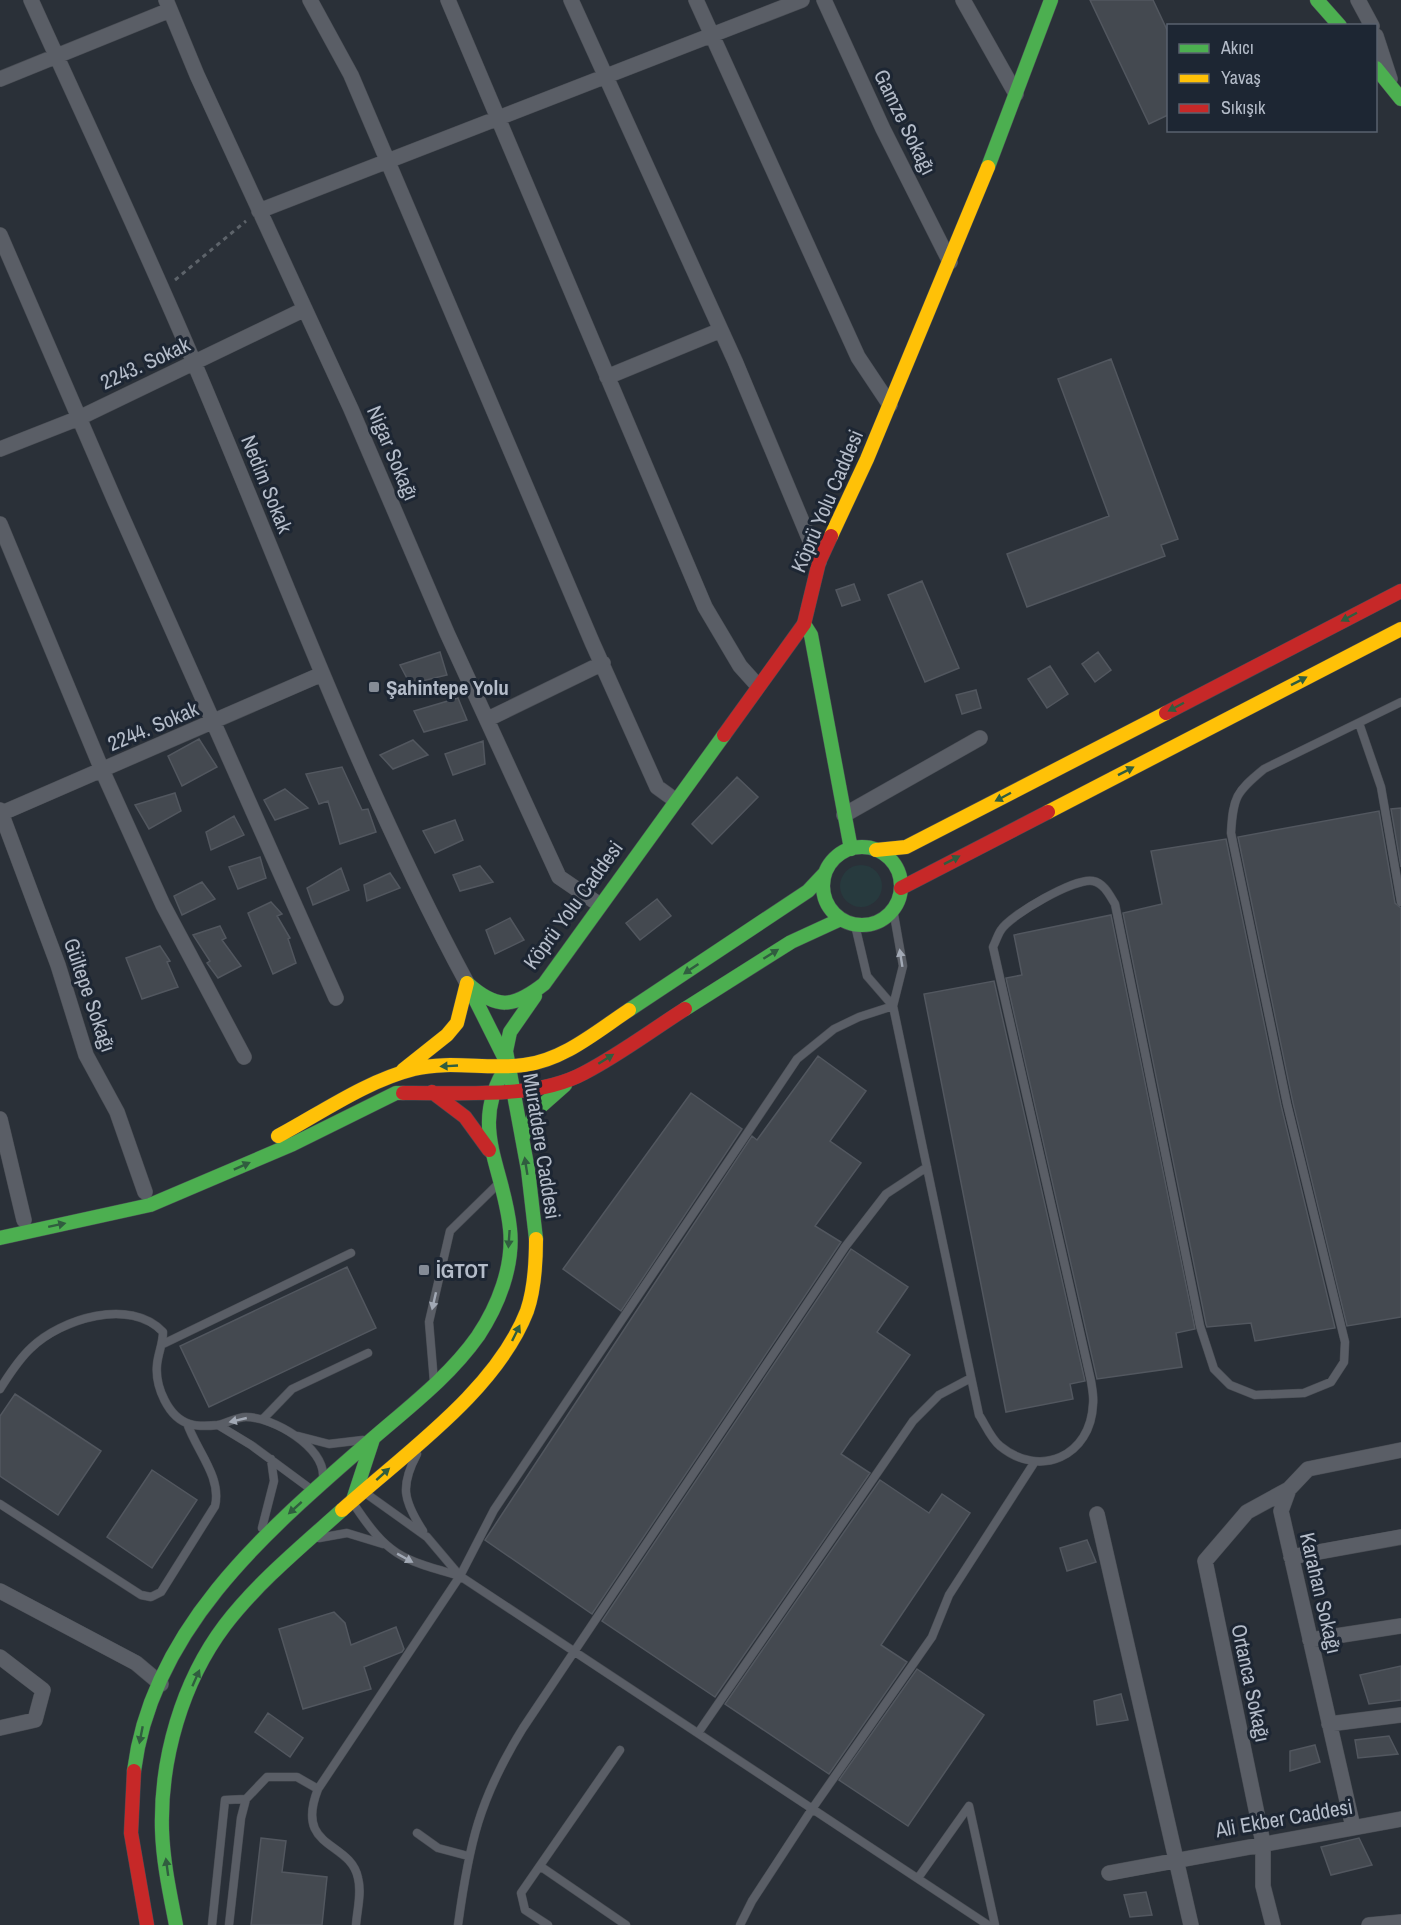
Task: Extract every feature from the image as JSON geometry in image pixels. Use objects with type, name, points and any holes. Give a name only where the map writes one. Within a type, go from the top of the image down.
[{"type":"main road","name":"Köprü Yolu Caddesi","points":[[466,983],[483,999],[497,1003],[516,1002],[526,998],[550,976],[804,624],[819,562],[890,405],[950,262],[1051,0]]},
{"type":"main road","points":[[1317,0],[1338,24]]},
{"type":"main road","points":[[1377,69],[1397,94]]},
{"type":"main road","points":[[0,1224],[145,1192],[259,1146],[376,1083],[414,1069],[434,1066],[539,1063],[564,1053],[808,891],[835,859],[851,849],[876,850],[906,847],[1401,591]]},
{"type":"main road","points":[[804,624],[811,635],[851,849]]},
{"type":"main road","points":[[901,888],[1401,629]]},
{"type":"main road","points":[[824,874],[822,887],[831,911],[841,919],[855,925],[878,922],[893,909],[901,888],[896,867],[876,850]]},
{"type":"main road","points":[[522,1138],[530,1118],[542,1101],[791,942],[841,919]]},
{"type":"main road","points":[[508,1064],[506,1051],[510,1032],[519,1015],[550,976]]},
{"type":"main road","points":[[466,983],[508,1064]]},
{"type":"main road","points":[[394,1076],[447,1035],[457,1023],[466,983]]},
{"type":"main road","name":"Muratdere Caddesi","points":[[176,1925],[162,1830],[166,1772],[176,1724],[207,1652],[259,1587],[467,1397],[509,1349],[526,1313],[533,1287],[536,1241],[522,1138],[508,1064]]},
{"type":"main road","name":"Muratdere Caddesi","points":[[147,1925],[131,1822],[135,1764],[143,1725],[161,1684],[213,1592],[257,1542],[434,1386],[470,1348],[491,1314],[500,1290],[510,1230],[501,1182],[492,1156],[488,1133],[490,1092],[497,1076],[508,1064]]},
{"type":"main road","points":[[0,1238],[150,1205],[293,1144],[396,1093],[513,1091],[551,1085],[583,1074]]},
{"type":"main road","points":[[432,1092],[469,1119],[481,1133],[492,1156]]},
{"type":"main road","points":[[352,1502],[373,1438]]},
{"type":"main road","points":[[309,1540],[318,1488]]},
{"type":"street","name":"Nedim Sokak","points":[[31,0],[194,363],[322,674],[385,818],[466,983]]},
{"type":"street","points":[[310,0],[351,75],[657,787],[675,800]]},
{"type":"street","points":[[448,0],[705,607],[740,666],[758,686]]},
{"type":"street","points":[[571,0],[721,330],[819,562]]},
{"type":"street","points":[[696,0],[858,357],[890,405]]},
{"type":"street","points":[[259,211],[802,0]]},
{"type":"street","name":"Gamze Sokağı","points":[[824,0],[884,129],[950,262]]},
{"type":"street","points":[[963,0],[1016,94]]},
{"type":"street","points":[[1363,1],[1371,24]]},
{"type":"street","points":[[0,79],[168,5]]},
{"type":"street","name":"Nigar Sokağı","points":[[168,5],[196,75],[351,409],[447,633],[488,718],[559,877],[600,905]]},
{"type":"street","points":[[1377,39],[1397,94]]},
{"type":"street","points":[[0,234],[336,998]]},
{"type":"street","name":"2243. Sokak","points":[[0,449],[79,417],[305,309]]},
{"type":"street","points":[[607,378],[721,330]]},
{"type":"street","points":[[0,524],[5,550],[163,905],[244,1057]]},
{"type":"street","points":[[488,718],[603,663]]},
{"type":"street","name":"2244. Sokak","points":[[1,813],[214,723],[322,674]]},
{"type":"street","points":[[844,815],[980,738]]},
{"type":"street","name":"Gültepe Sokağı","points":[[1,813],[58,965],[86,1055],[117,1112],[145,1192]]},
{"type":"street","points":[[0,1119],[24,1220]]},
{"type":"street","points":[[1289,1489],[1308,1469],[1401,1450]]},
{"type":"street","name":"Karahan Sokağı","points":[[1289,1489],[1281,1511],[1353,1827]]},
{"type":"street","name":"Ortanca Sokağı","points":[[1273,1925],[1263,1886],[1263,1844],[1204,1561],[1247,1512],[1289,1489]]},
{"type":"street","points":[[1097,1514],[1174,1859],[1191,1925]]},
{"type":"street","points":[[1291,1557],[1401,1537]]},
{"type":"street","points":[[0,1590],[136,1663],[161,1684]]},
{"type":"street","points":[[1310,1640],[1401,1626]]},
{"type":"street","points":[[0,1657],[43,1690],[35,1720],[0,1728]]},
{"type":"street","points":[[1329,1724],[1401,1715]]},
{"type":"street","name":"Ali Ekber Caddesi","points":[[1109,1873],[1174,1859],[1401,1819]]},
{"type":"street","points":[[1369,1925],[1401,1922]]},
{"type":"lane","points":[[893,909],[903,966],[893,1006],[979,1415],[999,1446],[1034,1463],[1058,1461],[1078,1445],[1091,1420],[1094,1403],[993,946],[1001,928],[1055,891],[1078,881],[1094,881],[1106,889],[1115,904],[1200,1326],[1214,1369],[1230,1385],[1255,1395],[1304,1393],[1331,1382],[1344,1362],[1345,1342],[1287,1104],[1231,833],[1232,803],[1246,784],[1264,769],[1401,702]]},
{"type":"lane","points":[[1359,723],[1381,787],[1401,902]]},
{"type":"lane","points":[[855,925],[867,976],[893,1006]]},
{"type":"lane","points":[[356,1925],[358,1876],[346,1858],[325,1842],[312,1826],[311,1807],[318,1789],[460,1576],[494,1510],[797,1059],[834,1029],[859,1017],[893,1006]]},
{"type":"lane","points":[[458,1925],[468,1856],[481,1809],[500,1765],[845,1247],[886,1194],[927,1167]]},
{"type":"lane","points":[[434,1386],[429,1322],[450,1231],[501,1182]]},
{"type":"lane","points":[[162,1344],[351,1253]]},
{"type":"lane","points":[[0,1389],[31,1347],[51,1333],[93,1316],[116,1314],[156,1324],[163,1332],[157,1365],[158,1384],[163,1399],[187,1424],[194,1444],[214,1478],[217,1497],[215,1506],[161,1592],[151,1597],[141,1595],[0,1504]]},
{"type":"lane","points":[[263,1419],[292,1389],[368,1353]]},
{"type":"lane","points":[[699,1733],[913,1421],[939,1395],[971,1378]]},
{"type":"lane","points":[[187,1424],[218,1425],[244,1417],[263,1419],[280,1425],[294,1434],[320,1459],[323,1472],[318,1488],[218,1425]]},
{"type":"lane","points":[[294,1434],[329,1444],[373,1438]]},
{"type":"lane","points":[[427,1434],[405,1483],[411,1512],[427,1537],[460,1576],[988,1925]]},
{"type":"lane","points":[[257,1542],[272,1496],[274,1481],[271,1459]]},
{"type":"lane","points":[[740,1925],[762,1885],[812,1809],[932,1637],[949,1595],[1034,1463]]},
{"type":"lane","points":[[364,1491],[427,1537]]},
{"type":"lane","points":[[352,1502],[383,1544],[408,1562],[460,1576]]},
{"type":"lane","points":[[309,1540],[347,1533],[383,1544]]},
{"type":"lane","points":[[548,1925],[525,1910],[521,1893],[620,1750]]},
{"type":"lane","points":[[230,1925],[241,1818],[246,1799],[267,1778],[297,1777],[318,1789]]},
{"type":"lane","points":[[213,1925],[225,1800],[246,1799]]},
{"type":"lane","points":[[918,1878],[969,1806],[995,1925]]},
{"type":"lane","points":[[417,1833],[438,1848],[468,1856]]},
{"type":"lane","points":[[540,1866],[626,1925]]},
{"type":"path","points":[[162,291],[259,211]]},
{"type":"green space","points":[[861,865],[869,866],[876,871],[881,878],[881,894],[876,901],[869,906],[861,907],[853,906],[846,901],[841,894],[840,886],[841,878],[846,871],[853,866]]},
{"type":"building","points":[[1090,0],[1153,0],[1167,30],[1167,115],[1149,124]]},
{"type":"building","points":[[1111,359],[1178,539],[1161,545],[1165,556],[1027,607],[1007,554],[1109,516],[1058,379]]},
{"type":"building","points":[[922,581],[959,668],[925,682],[888,595]]},
{"type":"building","points":[[854,584],[860,600],[842,606],[836,590]]},
{"type":"building","points":[[440,652],[447,675],[410,684],[400,665]]},
{"type":"building","points":[[1098,652],[1111,670],[1095,682],[1082,664]]},
{"type":"building","points":[[1050,666],[1068,694],[1047,708],[1028,679]]},
{"type":"building","points":[[976,690],[981,708],[962,714],[956,695]]},
{"type":"building","points":[[458,698],[467,720],[424,732],[414,711]]},
{"type":"building","points":[[199,739],[217,767],[182,786],[168,756]]},
{"type":"building","points":[[413,740],[428,755],[393,769],[380,755]]},
{"type":"building","points":[[483,741],[485,764],[453,775],[445,754]]},
{"type":"building","points":[[342,767],[362,810],[368,809],[376,832],[340,844],[328,801],[319,804],[306,774]]},
{"type":"building","points":[[737,777],[758,797],[712,844],[692,824]]},
{"type":"building","points":[[285,789],[308,808],[275,820],[264,800]]},
{"type":"building","points":[[175,793],[181,811],[149,829],[135,805]]},
{"type":"building","points":[[1401,808],[1401,867],[1391,809]]},
{"type":"building","points":[[1379,811],[1395,903],[1401,908],[1401,1317],[1347,1326],[1293,1103],[1238,837]]},
{"type":"building","points":[[234,816],[244,835],[211,850],[206,832]]},
{"type":"building","points":[[455,820],[463,840],[435,853],[423,831]]},
{"type":"building","points":[[1226,839],[1281,1105],[1335,1328],[1255,1341],[1251,1323],[1207,1327],[1206,1324],[1123,913],[1162,904],[1151,851]]},
{"type":"building","points":[[260,857],[266,878],[238,889],[229,867]]},
{"type":"building","points":[[480,866],[493,882],[460,891],[453,875]]},
{"type":"building","points":[[341,868],[349,890],[313,905],[307,888]]},
{"type":"building","points":[[390,873],[400,888],[367,901],[364,885]]},
{"type":"building","points":[[202,882],[215,899],[182,915],[174,896]]},
{"type":"building","points":[[657,899],[671,916],[640,940],[626,923]]},
{"type":"building","points":[[271,902],[282,914],[277,916],[290,938],[288,939],[296,963],[273,974],[248,913]]},
{"type":"building","points":[[1111,915],[1195,1329],[1176,1333],[1182,1367],[1097,1379],[1006,978],[1022,975],[1014,935]]},
{"type":"building","points":[[510,918],[524,940],[495,954],[486,930]]},
{"type":"building","points":[[220,926],[226,938],[222,940],[241,966],[218,978],[207,963],[210,961],[193,935]]},
{"type":"building","points":[[160,946],[170,961],[167,962],[178,987],[142,999],[126,958]]},
{"type":"building","points":[[994,981],[1085,1381],[1070,1384],[1073,1399],[1006,1412],[924,994]]},
{"type":"building","points":[[818,1056],[866,1091],[830,1141],[861,1163],[815,1226],[841,1242],[592,1614],[485,1540],[752,1136],[757,1140]]},
{"type":"building","points":[[691,1093],[742,1129],[621,1311],[563,1269]]},
{"type":"building","points":[[851,1249],[908,1287],[877,1332],[910,1355],[841,1454],[870,1473],[715,1697],[602,1621]]},
{"type":"building","points":[[347,1267],[376,1328],[209,1407],[180,1346]]},
{"type":"building","points":[[15,1394],[101,1451],[58,1515],[0,1476],[0,1416]]},
{"type":"building","points":[[152,1470],[197,1500],[152,1568],[107,1537]]},
{"type":"building","points":[[880,1480],[929,1513],[942,1494],[970,1513],[881,1645],[907,1662],[829,1774],[725,1704]]},
{"type":"building","points":[[1087,1540],[1096,1562],[1067,1571],[1060,1548]]},
{"type":"building","points":[[334,1612],[345,1623],[351,1645],[396,1627],[404,1649],[402,1652],[364,1667],[371,1689],[303,1709],[279,1629]]},
{"type":"building","points":[[1401,1666],[1401,1700],[1369,1704],[1360,1675]]},
{"type":"building","points":[[917,1669],[984,1715],[908,1826],[839,1780]]},
{"type":"building","points":[[1121,1694],[1128,1720],[1097,1725],[1094,1701]]},
{"type":"building","points":[[268,1713],[303,1738],[290,1757],[255,1732]]},
{"type":"building","points":[[1389,1736],[1398,1754],[1358,1758],[1355,1740]]},
{"type":"building","points":[[1315,1745],[1320,1762],[1290,1771],[1290,1751]]},
{"type":"building","points":[[261,1838],[286,1841],[282,1872],[327,1877],[322,1925],[251,1925]]},
{"type":"building","points":[[1359,1838],[1372,1865],[1331,1875],[1321,1847]]},
{"type":"building","points":[[1146,1892],[1152,1915],[1130,1917],[1124,1895]]},
{"type":"traffic: fast","points":[[988,167],[1051,0]]},
{"type":"traffic: fast","points":[[1317,0],[1338,24]]},
{"type":"traffic: fast","points":[[1377,69],[1401,99]]},
{"type":"traffic: fast","points":[[804,624],[811,635],[851,849]]},
{"type":"traffic: fast","points":[[467,983],[487,998],[505,1003],[523,998],[544,984],[724,735]]},
{"type":"traffic: fast","points":[[862,847],[877,850],[890,858],[898,871],[901,886],[898,901],[890,914],[877,922],[862,925],[847,922],[834,914],[826,901],[823,886],[826,871],[834,858],[847,850],[862,847]]},
{"type":"traffic: fast","points":[[629,1010],[808,891],[824,874]]},
{"type":"traffic: fast","points":[[685,1009],[791,942],[841,919]]},
{"type":"traffic: fast","points":[[470,989],[506,1061]]},
{"type":"traffic: fast","points":[[535,996],[510,1032],[506,1051],[528,1170],[536,1239]]},
{"type":"traffic: fast","points":[[134,1771],[145,1719],[164,1671],[190,1626],[221,1585],[293,1509],[454,1365],[478,1336],[492,1312],[507,1271],[511,1243],[507,1206],[491,1146],[490,1107],[496,1086],[508,1064]]},
{"type":"traffic: fast","points":[[522,1138],[539,1108],[565,1085]]},
{"type":"traffic: fast","points":[[0,1238],[150,1205],[293,1144],[396,1093],[403,1093]]},
{"type":"traffic: fast","points":[[353,1500],[373,1439]]},
{"type":"traffic: fast","points":[[176,1925],[164,1854],[162,1803],[170,1749],[186,1696],[210,1647],[238,1609],[281,1565],[342,1510]]},
{"type":"traffic: slow","points":[[831,536],[867,459],[988,167]]},
{"type":"traffic: slow","points":[[1048,812],[1401,629]]},
{"type":"traffic: slow","points":[[876,850],[906,847],[1166,713]]},
{"type":"traffic: slow","points":[[403,1070],[447,1035],[457,1023],[467,983]]},
{"type":"traffic: slow","points":[[278,1136],[361,1089],[396,1074],[441,1065],[524,1065],[553,1057],[580,1044],[629,1010]]},
{"type":"traffic: slow","points":[[342,1510],[446,1420],[494,1368],[513,1340],[527,1311],[532,1293],[536,1239]]},
{"type":"traffic: jam","points":[[724,735],[804,624],[819,562],[831,536]]},
{"type":"traffic: jam","points":[[1166,713],[1401,591]]},
{"type":"traffic: jam","points":[[901,888],[1048,812]]},
{"type":"traffic: jam","points":[[403,1093],[496,1093],[520,1091],[564,1082],[610,1058],[685,1009]]},
{"type":"traffic: jam","points":[[432,1092],[465,1117],[489,1150]]},
{"type":"traffic: jam","points":[[134,1771],[131,1833],[147,1925]]},
{"type":"place","name":"Şahintepe Yolu","points":[[374,687]]},
{"type":"place","name":"İGTOT","points":[[424,1270]]}]
